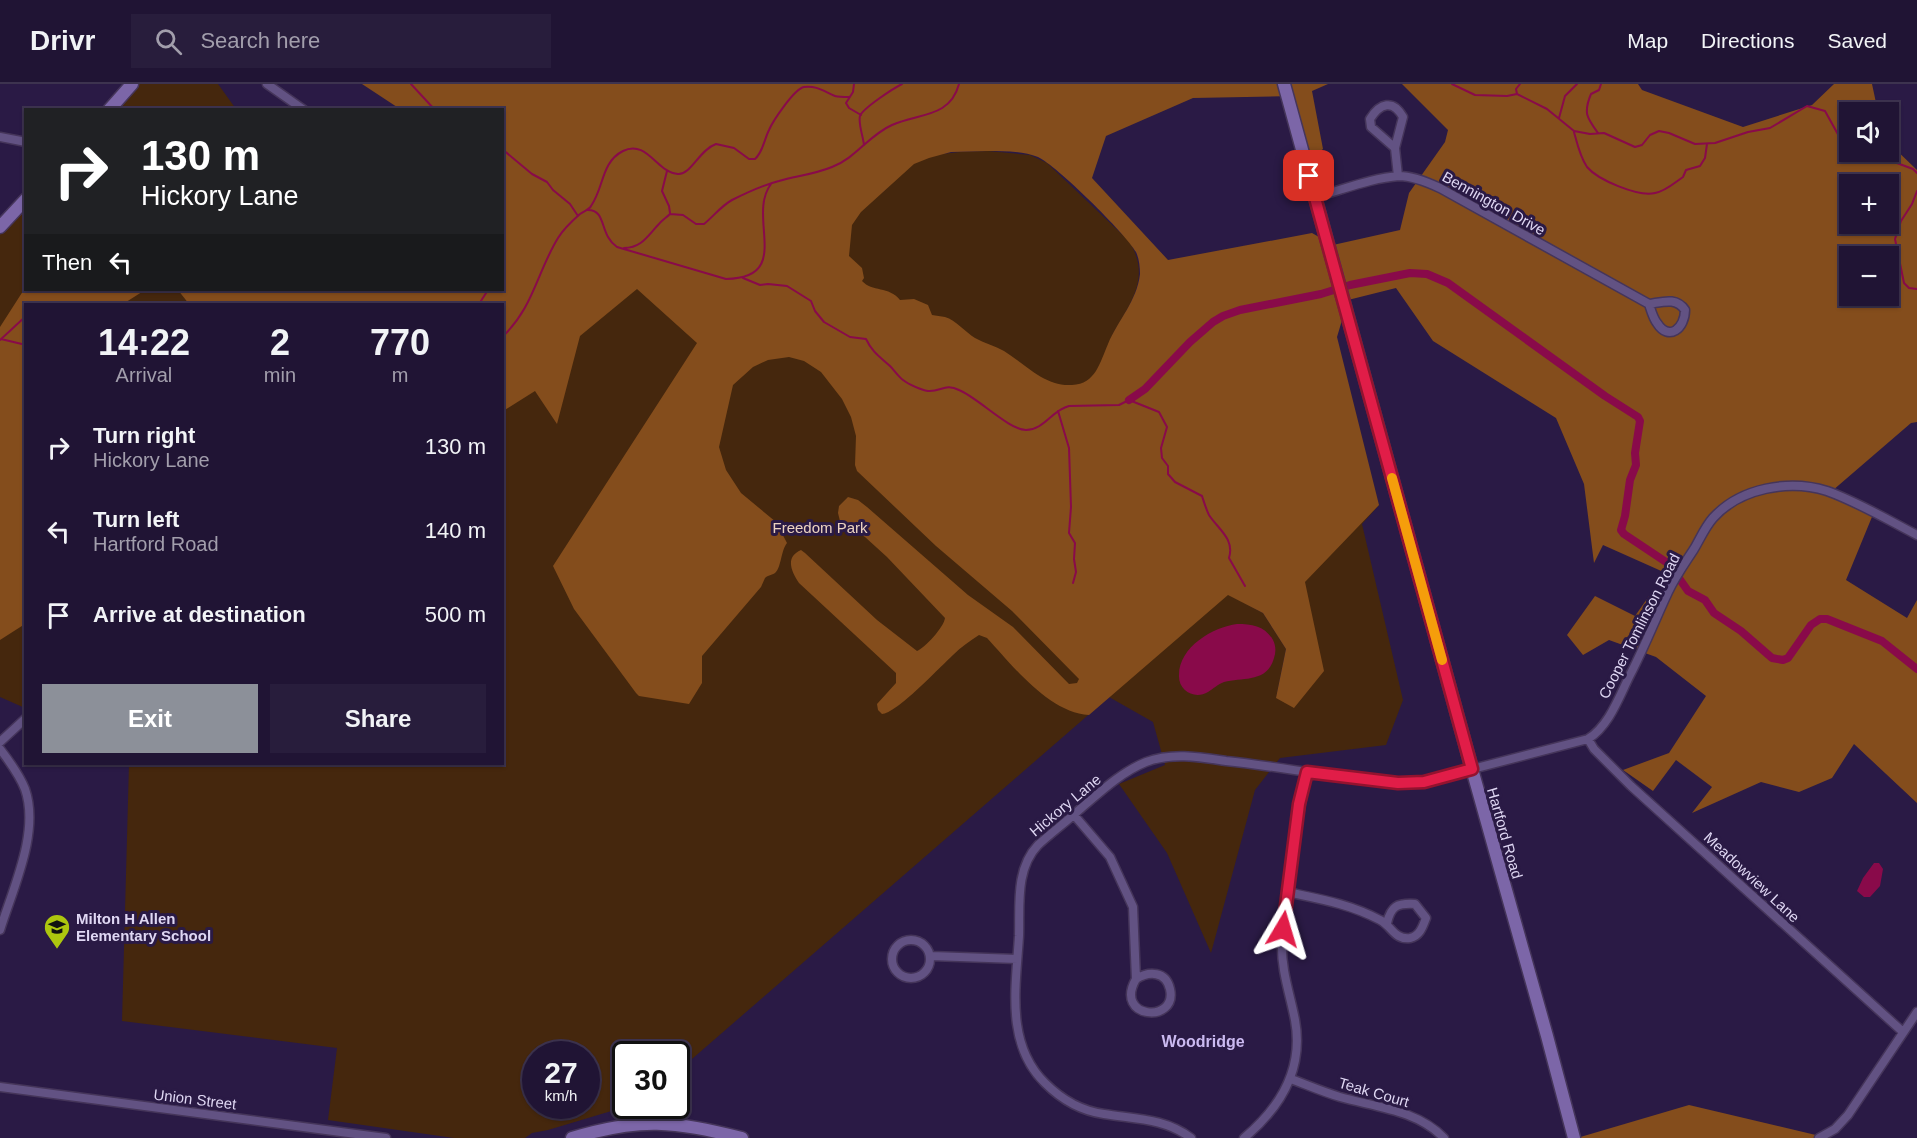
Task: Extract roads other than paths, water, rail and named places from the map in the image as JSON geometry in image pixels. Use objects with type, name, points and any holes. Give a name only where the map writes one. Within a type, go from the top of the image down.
[{"type":"street","points":[[111,108],[132,84]]},
{"type":"street","points":[[267,84],[301,108]]},
{"type":"street","name":"Hartford Road","points":[[1284,84],[1574,1138]]},
{"type":"street","points":[[1395,148],[1371,127],[1370,119],[1382,105],[1390,105],[1399,109],[1403,117],[1395,148],[1398,176]]},
{"type":"street","points":[[0,137],[24,142]]},
{"type":"street","name":"Bennington Drive","points":[[1315,197],[1374,180],[1398,176],[1418,179],[1440,188],[1649,304],[1673,301],[1681,305],[1685,310],[1683,323],[1677,330],[1671,332],[1664,330],[1657,323],[1649,304]]},
{"type":"street","points":[[0,227],[24,201]]},
{"type":"street","name":"Cooper Tomlinson Road","points":[[1588,739],[1608,718],[1634,669],[1669,591],[1711,520],[1723,508],[1751,493],[1777,487],[1816,489],[1844,499],[1917,535]]},
{"type":"street","points":[[0,742],[24,720]]},
{"type":"street","points":[[1472,769],[1588,739]]},
{"type":"street","name":"Meadowview Lane","points":[[1588,739],[1593,749],[1631,786],[1903,1032]]},
{"type":"street","points":[[0,749],[22,782],[30,811],[27,840],[3,909],[0,930]]},
{"type":"street","name":"Hickory Lane","points":[[1191,1138],[1161,1123],[1082,1108],[1045,1084],[1032,1068],[1018,1030],[1015,1010],[1020,894],[1026,863],[1037,846],[1127,772],[1146,762],[1166,757],[1199,757],[1398,783],[1424,782],[1472,769]]},
{"type":"street","points":[[1244,1138],[1257,1128],[1270,1113],[1291,1079],[1296,1061],[1298,1041],[1283,966],[1282,942],[1299,804],[1307,772]]},
{"type":"street","points":[[1074,815],[1110,857],[1133,907],[1136,979],[1131,988],[1131,997],[1135,1006],[1143,1012],[1153,1013],[1162,1010],[1171,994],[1169,985],[1163,977],[1154,973],[1144,974],[1136,979]]},
{"type":"street","points":[[1287,892],[1345,904],[1387,923],[1391,931],[1401,938],[1411,938],[1417,935],[1426,918],[1415,904],[1404,904],[1389,912],[1387,923]]},
{"type":"street","points":[[905,940],[916,940],[926,946],[931,956],[929,967],[922,976],[911,979],[900,976],[893,967],[891,956],[896,946],[905,940]]},
{"type":"street","points":[[931,956],[1017,959]]},
{"type":"street","points":[[1819,1138],[1835,1129],[1848,1115],[1917,1012]]},
{"type":"street","name":"Teak Court","points":[[1291,1079],[1412,1117],[1431,1125],[1444,1138]]},
{"type":"street","name":"Union Street","points":[[0,1087],[386,1138]]},
{"type":"street","points":[[572,1138],[612,1126],[648,1122],[686,1125],[742,1138]]},
{"type":"waterway","points":[[411,84],[433,108]]},
{"type":"waterway","points":[[854,84],[853,92],[846,103],[849,108],[861,115]]},
{"type":"waterway","points":[[864,145],[860,126],[862,112],[902,84]]},
{"type":"waterway","points":[[624,248],[636,246],[670,214],[683,215],[696,224],[704,224],[728,202],[749,192],[841,163],[884,129],[941,109],[955,95],[959,84]]},
{"type":"waterway","points":[[1452,84],[1475,95],[1517,94],[1547,109],[1574,131],[1590,134],[1604,133],[1635,147],[1642,145],[1650,135],[1659,131],[1695,144],[1715,143],[1748,132],[1770,128],[1807,106],[1825,111],[1839,136]]},
{"type":"waterway","points":[[1517,94],[1516,89],[1520,84]]},
{"type":"waterway","points":[[1559,118],[1565,96],[1577,84]]},
{"type":"waterway","points":[[1598,133],[1587,115],[1587,106],[1591,94],[1599,90],[1601,84]]},
{"type":"waterway","points":[[504,335],[528,302],[560,234],[574,219],[589,209],[607,168],[623,151],[639,149],[664,168],[678,174],[687,171],[705,151],[716,144],[734,148],[749,159],[755,159],[775,120],[800,89],[812,87],[835,96],[849,97]]},
{"type":"waterway","points":[[1574,132],[1582,159],[1592,172],[1629,190],[1648,194],[1666,189],[1683,177],[1686,170],[1700,166],[1705,158],[1707,144]]},
{"type":"waterway","points":[[504,151],[532,174],[547,182],[570,204],[578,216]]},
{"type":"waterway","points":[[1894,162],[1913,169],[1917,173]]},
{"type":"waterway","points":[[667,171],[662,191],[670,213]]},
{"type":"waterway","points":[[588,210],[598,214],[611,242],[617,247],[726,279],[746,276],[758,268],[764,257],[763,213],[765,198],[771,184]]},
{"type":"waterway","points":[[1917,191],[1901,221],[1895,239],[1904,283],[1909,288],[1917,289]]},
{"type":"waterway","points":[[1129,400],[1145,389],[1190,342],[1223,316],[1240,310],[1321,294],[1350,285],[1410,273],[1427,274],[1448,283],[1605,396],[1638,417],[1640,421],[1635,453],[1636,465],[1630,480],[1621,530],[1669,564],[1688,591],[1705,600],[1714,613],[1741,631],[1772,658],[1783,660],[1788,658],[1811,625],[1820,619],[1827,619],[1882,641],[1917,669]]},
{"type":"waterway","points":[[743,278],[760,285],[787,286],[811,301],[815,311],[824,322],[850,337],[866,339],[874,351],[905,382],[928,391],[950,387],[959,390],[1019,429],[1038,427],[1058,411],[1069,406],[1119,405],[1129,400],[1159,412],[1167,427],[1161,448],[1162,458],[1168,466],[1168,474],[1175,482],[1202,496],[1209,515],[1228,540],[1229,558],[1245,586]]},
{"type":"waterway","points":[[480,303],[487,291]]},
{"type":"waterway","points":[[63,303],[84,303]]},
{"type":"waterway","points":[[0,340],[24,318]]},
{"type":"waterway","points":[[1,339],[24,345]]},
{"type":"waterway","points":[[1058,411],[1069,448],[1071,507],[1069,533],[1075,543],[1076,572],[1073,583]]},
{"type":"place","name":"Milton H Allen Elementary School","points":[[57,950]]},
{"type":"district","name":"Woodridge","points":[[1203,1041]]},
{"type":"park label","name":"Freedom Park","points":[[820,527]]}]
